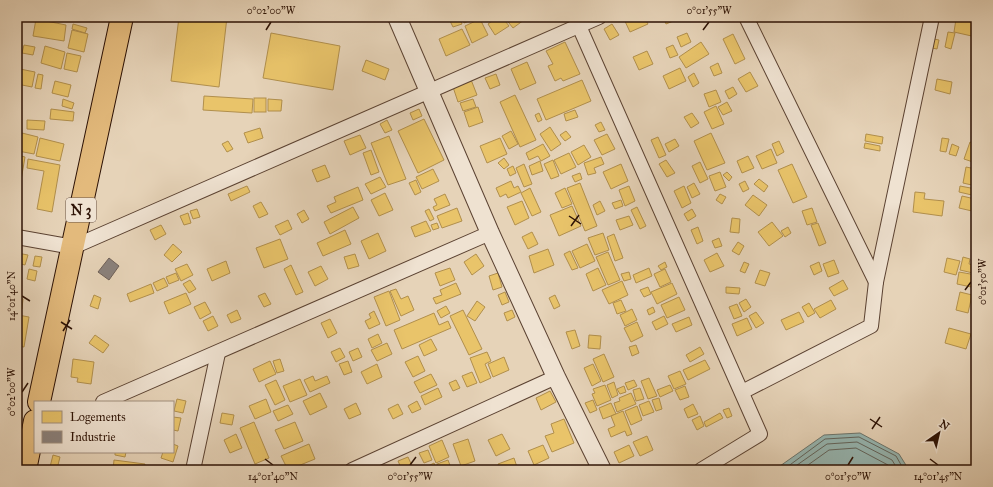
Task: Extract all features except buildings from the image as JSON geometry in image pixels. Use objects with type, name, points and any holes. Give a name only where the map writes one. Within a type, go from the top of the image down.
[{"type":"main road","name":"N 3","points":[[39,401],[122,17]]},
{"type":"main road","points":[[25,470],[34,428]]},
{"type":"street","points":[[397,17],[490,233],[556,377],[602,470]]},
{"type":"street","points":[[17,237],[73,247],[430,91],[577,21],[599,17]]},
{"type":"street","points":[[746,17],[876,282]]},
{"type":"street","points":[[742,392],[871,326],[876,282],[932,17]]},
{"type":"street","points":[[577,21],[760,434],[701,470]]},
{"type":"street","points":[[105,401],[490,233]]},
{"type":"street","points":[[193,470],[218,352]]},
{"type":"street","points":[[352,470],[556,377]]},
{"type":"water","points":[[860,433],[899,454],[909,470],[779,470],[780,466],[824,435]]}]
